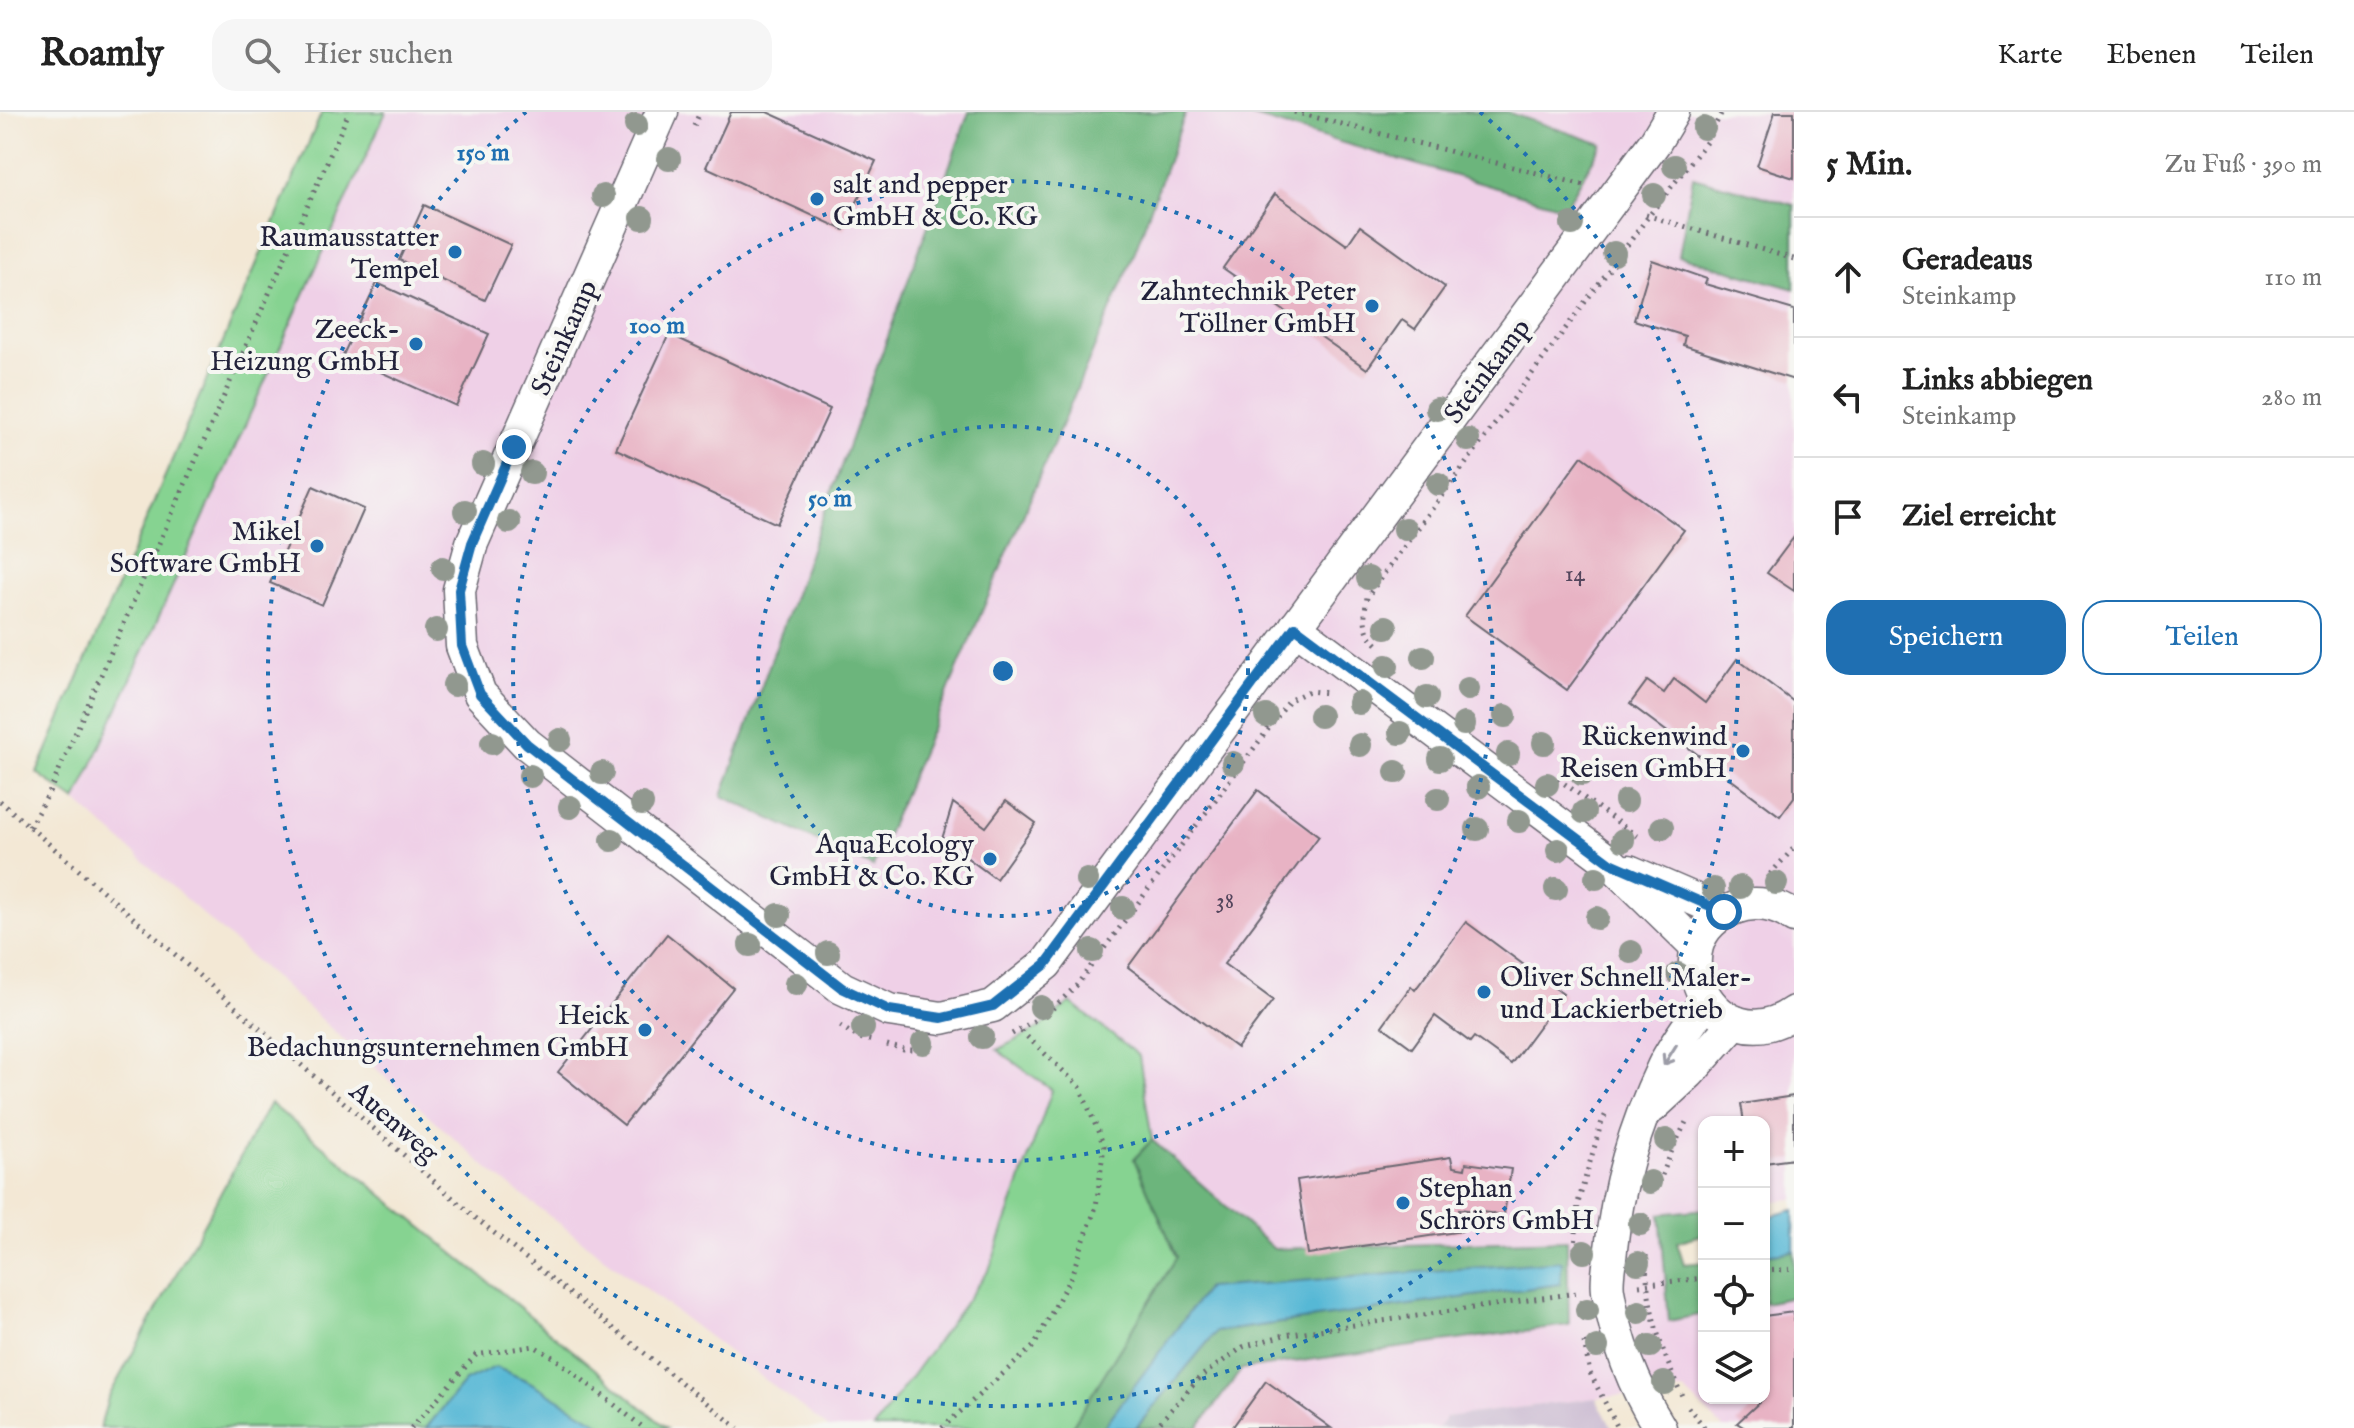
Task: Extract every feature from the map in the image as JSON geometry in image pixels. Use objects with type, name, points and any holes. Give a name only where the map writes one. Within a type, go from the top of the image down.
[{"type":"street","name":"Steinkamp","points":[[662,112],[472,543],[459,590],[462,646],[480,694],[527,744],[842,988],[889,1010],[942,1018],[993,1006],[1046,964],[1655,142],[1673,112]]},
{"type":"street","points":[[1295,627],[1611,863],[1696,946]]},
{"type":"street","points":[[1611,863],[1724,912]]},
{"type":"street","points":[[1788,904],[1758,903],[1724,912],[1707,927],[1696,946],[1696,973],[1706,1000],[1735,1022],[1755,1026],[1774,1023],[1794,1012]]},
{"type":"street","points":[[1660,1428],[1625,1357],[1607,1289],[1615,1213],[1643,1115],[1664,1065],[1706,1000]]},
{"type":"street","points":[[1643,1115],[1689,1073],[1735,1022]]},
{"type":"path","points":[[29,827],[49,793],[349,112]]},
{"type":"path","points":[[688,140],[700,112]]},
{"type":"path","points":[[1294,112],[1616,194],[1648,217],[1794,259]]},
{"type":"path","points":[[1384,650],[1372,641],[1363,623],[1367,597],[1707,141],[1722,112]]},
{"type":"path","points":[[1008,1036],[1050,1011],[1076,986],[1290,700],[1309,691],[1333,694]]},
{"type":"path","points":[[1551,774],[1650,846]]},
{"type":"path","name":"Auenweg","points":[[0,801],[478,1220],[738,1428]]},
{"type":"path","points":[[1759,874],[1770,874],[1794,848]]},
{"type":"path","points":[[942,1428],[1034,1346],[1071,1276],[1096,1207],[1104,1146],[1080,1087],[993,1006]]},
{"type":"path","points":[[834,1022],[859,1038],[904,1050],[934,1050]]},
{"type":"path","points":[[1575,1264],[1578,1203],[1602,1121],[1609,1108]]},
{"type":"path","points":[[1654,1196],[1689,1115]]},
{"type":"path","points":[[1646,1246],[1646,1284],[1663,1355],[1686,1405],[1705,1428]]},
{"type":"path","points":[[1770,1271],[1794,1269]]},
{"type":"path","points":[[1574,1279],[1576,1307]]},
{"type":"path","points":[[1155,1428],[1200,1377],[1243,1347],[1284,1335],[1698,1279]]},
{"type":"path","points":[[1582,1333],[1590,1373],[1618,1428]]},
{"type":"path","points":[[411,1428],[476,1355],[534,1346],[556,1359],[644,1428]]},
{"type":"shaded area","points":[[386,112],[969,112],[722,795],[873,866],[1131,262],[1186,112],[1237,112],[1564,208],[1601,144],[1507,112],[1794,112],[1794,205],[1693,177],[1679,256],[1794,289],[1794,1199],[1770,1201],[1770,1116],[1698,1116],[1698,1210],[1661,1214],[1669,1321],[1698,1315],[1698,1404],[1684,1390],[1446,1417],[1438,1428],[1198,1428],[1241,1369],[1569,1325],[1567,1240],[1273,1249],[1152,1140],[1139,1056],[1070,1002],[1041,1027],[998,1050],[1052,1090],[989,1270],[874,1428],[829,1428],[493,1173],[76,801]]},
{"type":"shaded area","points":[[1794,1297],[1794,1428],[1723,1428],[1698,1404],[1770,1404],[1770,1302]]},
{"type":"shaded area","points":[[1596,1398],[1612,1428],[1438,1428],[1446,1417]]},
{"type":"green space","points":[[322,112],[386,112],[76,801],[37,773]]},
{"type":"green space","points":[[969,112],[1186,112],[1131,262],[873,867],[722,796]]},
{"type":"green space","points":[[1237,112],[1507,112],[1602,144],[1565,208]]},
{"type":"green space","points":[[1693,177],[1794,205],[1794,289],[1679,256]]},
{"type":"green space","points":[[1070,1002],[1139,1056],[1152,1140],[1134,1159],[1177,1257],[1071,1428],[874,1428],[989,1270],[1052,1090],[997,1050],[1041,1027]]},
{"type":"green space","points":[[270,1103],[667,1428],[100,1428],[108,1398]]},
{"type":"green space","points":[[1152,1140],[1274,1249],[1567,1240],[1569,1325],[1242,1369],[1198,1428],[1136,1428],[1216,1332],[1559,1284],[1207,1288],[1103,1428],[1071,1428],[1177,1257],[1134,1159]]},
{"type":"green space","points":[[1698,1210],[1698,1236],[1677,1242],[1684,1264],[1698,1263],[1698,1315],[1669,1321],[1660,1214]]},
{"type":"green space","points":[[1794,1251],[1794,1297],[1770,1302],[1770,1254]]},
{"type":"water","points":[[1794,1210],[1794,1251],[1770,1254],[1770,1216]]},
{"type":"water","points":[[1562,1261],[1560,1284],[1216,1332],[1136,1428],[1103,1428],[1207,1288]]},
{"type":"water","points":[[495,1367],[528,1381],[607,1428],[426,1428],[465,1381]]},
{"type":"building","name":"salt and pepper GmbH & Co. KG","points":[[731,112],[767,112],[876,161],[844,230],[706,167]]},
{"type":"building","points":[[1775,112],[1794,112],[1794,178],[1757,166]]},
{"type":"building","points":[[1275,194],[1347,245],[1360,226],[1445,287],[1415,329],[1402,320],[1367,369],[1223,268]]},
{"type":"building","name":"Raumausstatter Tempel","points":[[424,205],[511,245],[485,300],[399,260]]},
{"type":"building","points":[[1652,260],[1707,279],[1705,284],[1794,310],[1794,380],[1683,345],[1685,336],[1634,320]]},
{"type":"building","name":"Zeeck- Heizung GmbH","points":[[377,283],[489,334],[456,406],[343,355]]},
{"type":"building","points":[[669,334],[830,409],[777,524],[616,449]]},
{"type":"building","name":"Rückenwind Reisen GmbH","points":[[1582,456],[1684,530],[1567,690],[1465,616]]},
{"type":"building","name":"Mikel Software GmbH","points":[[313,486],[364,509],[322,605],[270,583]]},
{"type":"building","points":[[1794,537],[1794,591],[1767,573]]},
{"type":"building","name":"Rückenwind Reisen GmbH","points":[[1737,659],[1794,702],[1794,797],[1780,816],[1630,704],[1647,681],[1664,693],[1674,679],[1705,703]]},
{"type":"building","points":[[1258,790],[1319,836],[1224,964],[1273,1000],[1237,1048],[1128,967]]},
{"type":"building","name":"AquaEcology GmbH & Co. KG","points":[[1006,801],[1036,823],[996,879],[942,839],[953,803],[986,827]]},
{"type":"building","name":"Oliver Schnell Maler- und Lackierbetrieb","points":[[1466,922],[1563,994],[1511,1064],[1474,1037],[1470,1042],[1435,1016],[1412,1048],[1382,1026],[1411,986],[1415,990]]},
{"type":"building","name":"Heick Bedachungsunternehmen GmbH","points":[[667,934],[733,988],[624,1125],[558,1072]]},
{"type":"building","points":[[1794,1096],[1794,1159],[1770,1162],[1770,1116],[1743,1116],[1741,1104]]},
{"type":"building","name":"Stephan Schrörs GmbH","points":[[1451,1157],[1453,1167],[1465,1169],[1466,1163],[1511,1169],[1504,1215],[1459,1209],[1463,1231],[1308,1254],[1297,1180]]},
{"type":"building","points":[[1794,1312],[1794,1428],[1745,1428],[1737,1423],[1758,1404],[1770,1404],[1770,1315]]},
{"type":"building","points":[[1266,1381],[1331,1428],[1232,1428]]},
{"type":"place","name":"salt and pepper GmbH & Co. KG","points":[[817,199]]},
{"type":"place","name":"Raumausstatter Tempel","points":[[455,252]]},
{"type":"place","name":"Zahntechnik Peter Töllner GmbH","points":[[1372,306]]},
{"type":"place","name":"Zeeck- Heizung GmbH","points":[[416,344]]},
{"type":"place","name":"Mikel Software GmbH","points":[[317,546]]},
{"type":"place","name":"Rückenwind Reisen GmbH","points":[[1743,751]]},
{"type":"place","name":"AquaEcology GmbH & Co. KG","points":[[990,859]]},
{"type":"place","name":"Oliver Schnell Maler- und Lackierbetrieb","points":[[1484,992]]},
{"type":"place","name":"Heick Bedachungsunternehmen GmbH","points":[[645,1030]]},
{"type":"place","name":"Stephan Schrörs GmbH","points":[[1403,1203]]},
{"type":"route","points":[[514,447],[472,543],[459,590],[462,646],[480,694],[527,744],[842,988],[889,1010],[942,1018],[993,1006],[1046,964],[1295,627],[1611,863],[1724,912]]}]
